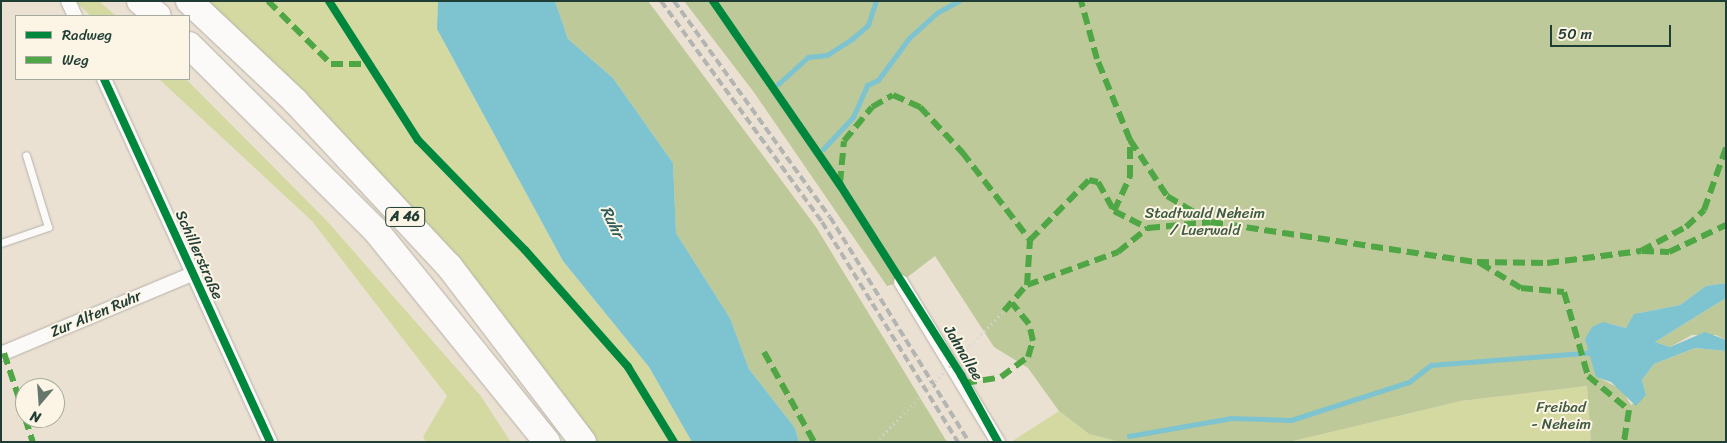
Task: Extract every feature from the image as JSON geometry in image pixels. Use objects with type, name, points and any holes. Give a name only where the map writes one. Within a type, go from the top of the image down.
[{"type":"highway","points":[[140,1],[157,15]]},
{"type":"highway","name":"A 46","points":[[189,1],[295,101],[449,266],[583,442]]},
{"type":"highway","name":"A 46","points":[[190,46],[370,225],[546,442]]},
{"type":"street","points":[[68,1],[75,15]]},
{"type":"street","name":"Schillerstraße","points":[[104,80],[270,442]]},
{"type":"street","name":"Zur Alten Ruhr","points":[[2,350],[192,274]]},
{"type":"street","name":"Jahnallee","points":[[901,282],[962,375],[998,442]]},
{"type":"lane","points":[[1,243],[48,227],[26,155]]},
{"type":"path","points":[[876,442],[1004,311]]},
{"type":"green space","points":[[75,1],[99,1],[115,15],[90,15]]},
{"type":"green space","points":[[207,1],[438,1],[437,29],[563,261],[649,367],[692,442],[593,442],[523,341],[363,157]]},
{"type":"green space","points":[[555,1],[648,1],[816,227],[947,442],[799,442],[795,428],[749,369],[730,318],[676,233],[673,163],[613,78],[568,39]]},
{"type":"green space","name":"Stadtwald Neheim / Luerwald","points":[[684,1],[1726,1],[1726,283],[1706,286],[1680,305],[1639,313],[1626,328],[1611,324],[1596,376],[1622,390],[1631,405],[1646,395],[1642,380],[1654,364],[1695,348],[1726,351],[1726,442],[1591,442],[1587,386],[1461,401],[1289,442],[1120,442],[1089,434],[1059,411],[1028,368],[994,347],[935,256],[901,282],[887,286],[753,91]]},
{"type":"green space","points":[[160,80],[187,80],[326,220],[480,395],[511,442],[426,442],[423,437],[447,396],[312,221]]},
{"type":"green space","points":[[1726,298],[1726,340],[1716,335],[1692,335],[1670,347],[1655,342]]},
{"type":"green space","name":"Freibad - Neheim","points":[[1587,386],[1591,442],[1289,442],[1461,401]]},
{"type":"green space","points":[[1059,411],[1089,434],[1120,442],[1011,442]]},
{"type":"water","name":"Ruhr","points":[[438,1],[555,1],[568,39],[613,78],[673,163],[676,233],[730,318],[749,369],[795,428],[799,442],[692,442],[649,367],[563,261],[437,29]]},
{"type":"water","points":[[1726,283],[1726,298],[1655,342],[1670,347],[1705,332],[1726,340],[1726,351],[1695,348],[1654,364],[1642,380],[1646,395],[1636,406],[1611,382],[1596,377],[1585,339],[1592,327],[1603,322],[1626,328],[1634,314],[1680,305],[1706,286]]},
{"type":"waterway","points":[[778,84],[808,57],[827,55],[853,38],[868,25],[876,1]]},
{"type":"waterway","points":[[823,149],[853,117],[867,85],[878,80],[909,38],[938,12],[959,1]]},
{"type":"waterway","points":[[1129,436],[1231,418],[1291,420],[1409,382],[1431,365],[1595,352]]},
{"type":"railway","points":[[661,1],[822,222],[958,442]]},
{"type":"railway","points":[[674,1],[830,217],[969,442]]},
{"type":"marked path","points":[[268,1],[331,64],[372,64]]},
{"type":"marked path","points":[[1004,311],[1027,285],[1030,240],[1089,180],[1098,182],[1114,211],[1130,177],[1130,140],[1097,59],[1081,1]]},
{"type":"marked path","points":[[840,183],[844,141],[872,107],[893,95],[920,107],[962,152],[1030,240]]},
{"type":"marked path","points":[[1130,140],[1167,196],[1211,222]]},
{"type":"marked path","points":[[1114,211],[1148,228],[1211,222],[1477,262],[1547,263],[1641,251],[1686,227],[1704,210],[1726,148]]},
{"type":"marked path","points":[[1642,251],[1669,252],[1726,225]]},
{"type":"marked path","points":[[1027,285],[1118,252],[1148,228]]},
{"type":"marked path","points":[[1480,263],[1521,288],[1564,292],[1588,376],[1629,410],[1624,442]]},
{"type":"marked path","points":[[965,383],[1001,377],[1028,357],[1033,341],[1029,324],[1012,303]]},
{"type":"marked path","points":[[764,352],[814,442]]},
{"type":"marked path","points":[[4,353],[15,387]]},
{"type":"marked path","points":[[28,428],[33,442]]},
{"type":"cycle path","points":[[329,1],[418,140],[525,250],[628,367],[674,442]]},
{"type":"cycle path","points":[[713,1],[840,185],[961,375],[998,442]]},
{"type":"cycle path","points":[[104,80],[270,442]]}]
